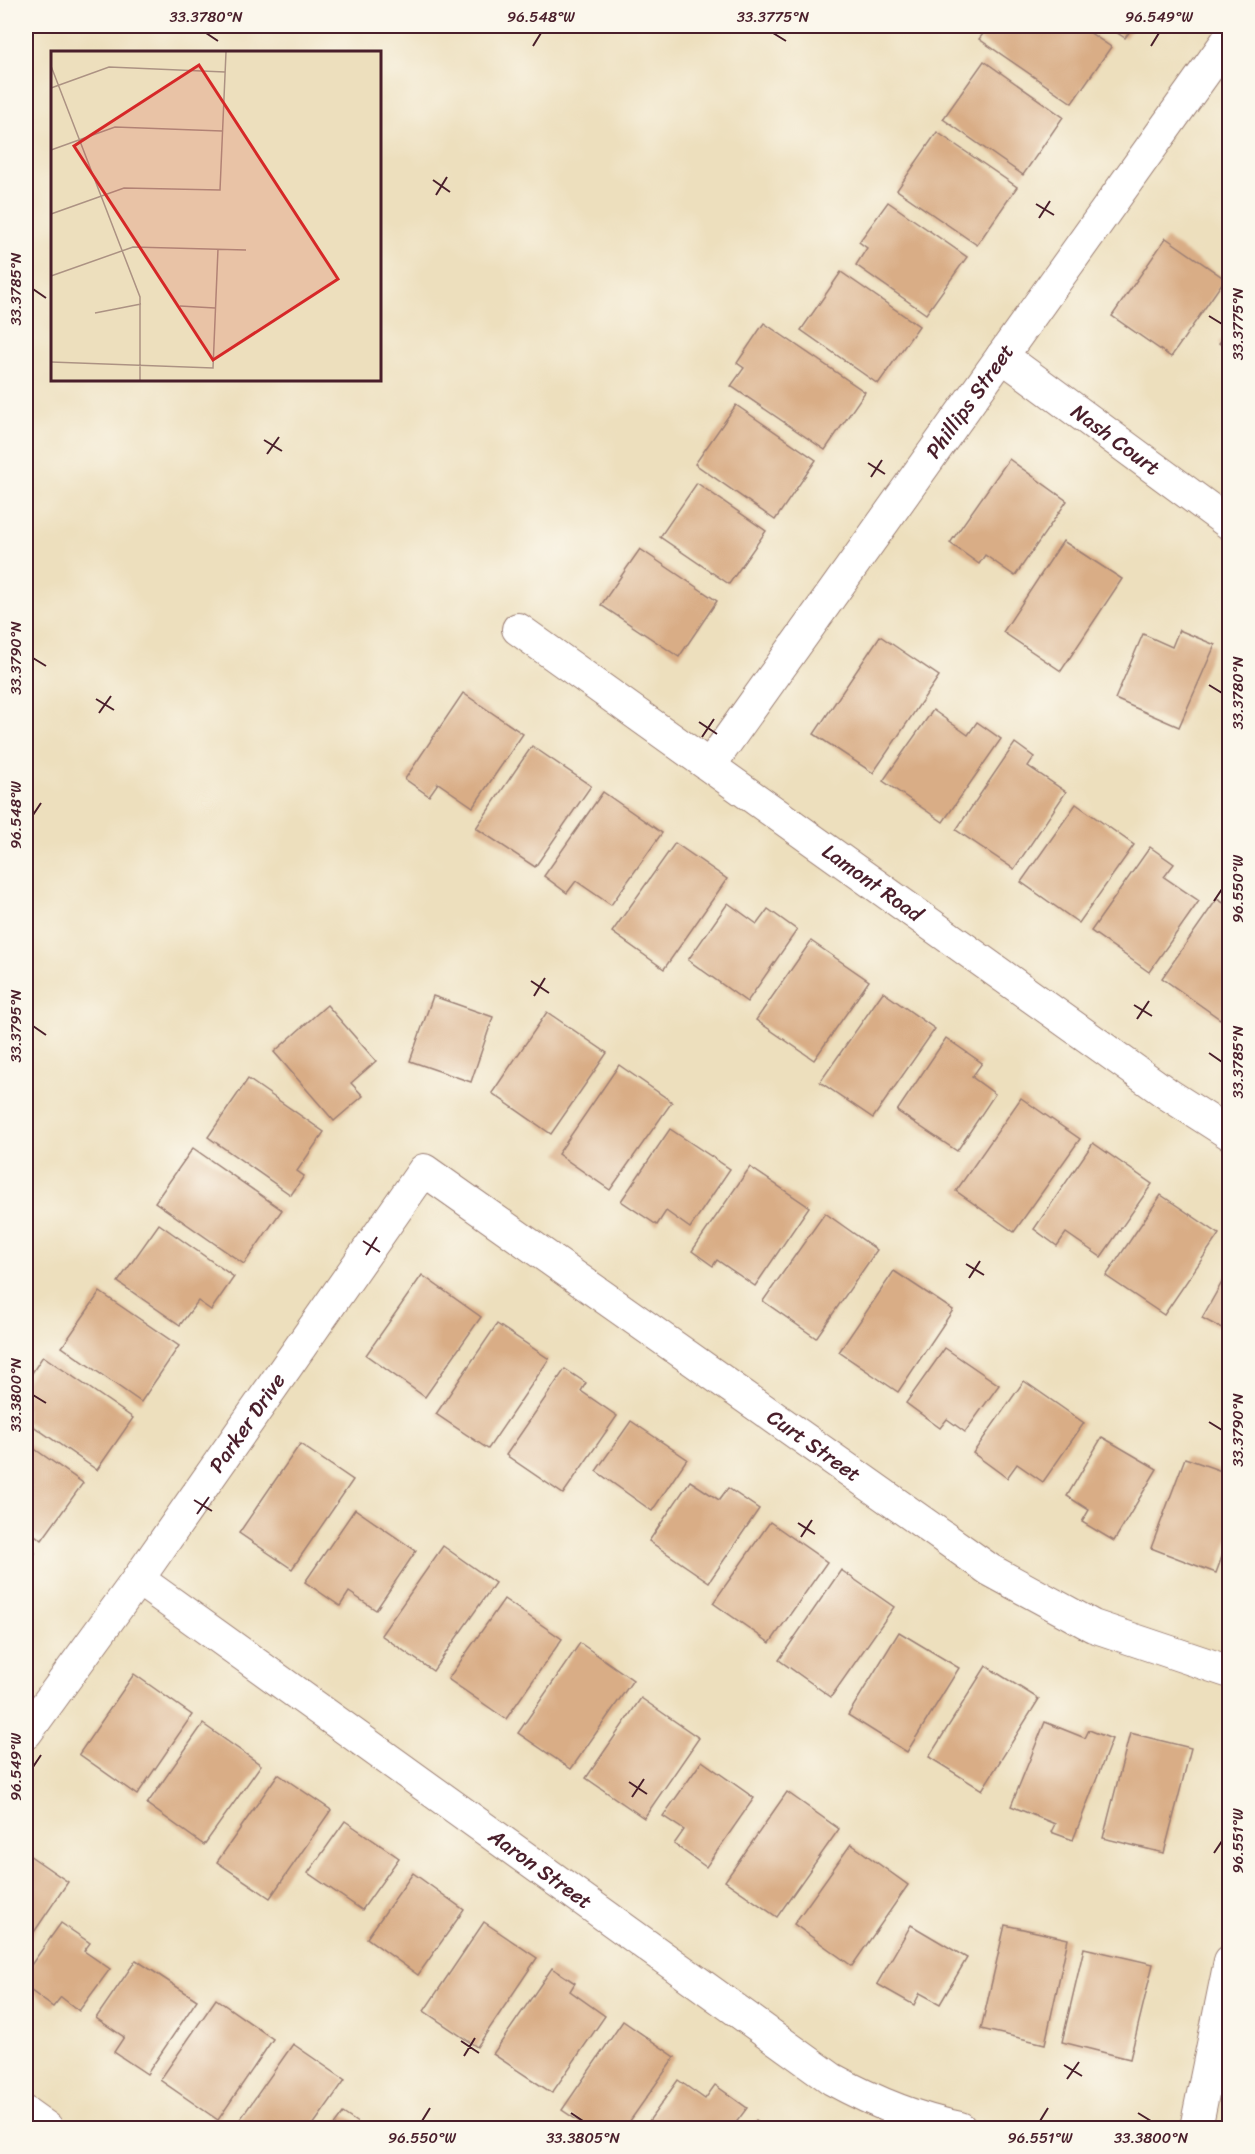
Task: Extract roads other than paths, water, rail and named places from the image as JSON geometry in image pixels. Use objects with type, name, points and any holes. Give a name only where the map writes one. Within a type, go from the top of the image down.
[{"type":"street","name":"Phillips Street","points":[[710,765],[1230,37]]},
{"type":"street","name":"Nash Court","points":[[1002,356],[1230,524]]},
{"type":"street","name":"Lamont Road","points":[[518,628],[1169,1095],[1230,1134]]},
{"type":"street","name":"Parker Drive","points":[[26,1733],[138,1579],[424,1170]]},
{"type":"street","name":"Curt Street","points":[[424,1170],[990,1570],[1093,1626],[1230,1672]]},
{"type":"street","name":"Aaron Street","points":[[138,1579],[832,2079],[878,2104],[925,2121],[960,2128]]},
{"type":"street","points":[[1196,2128],[1230,1961]]},
{"type":"street","points":[[26,2113],[47,2128]]}]
